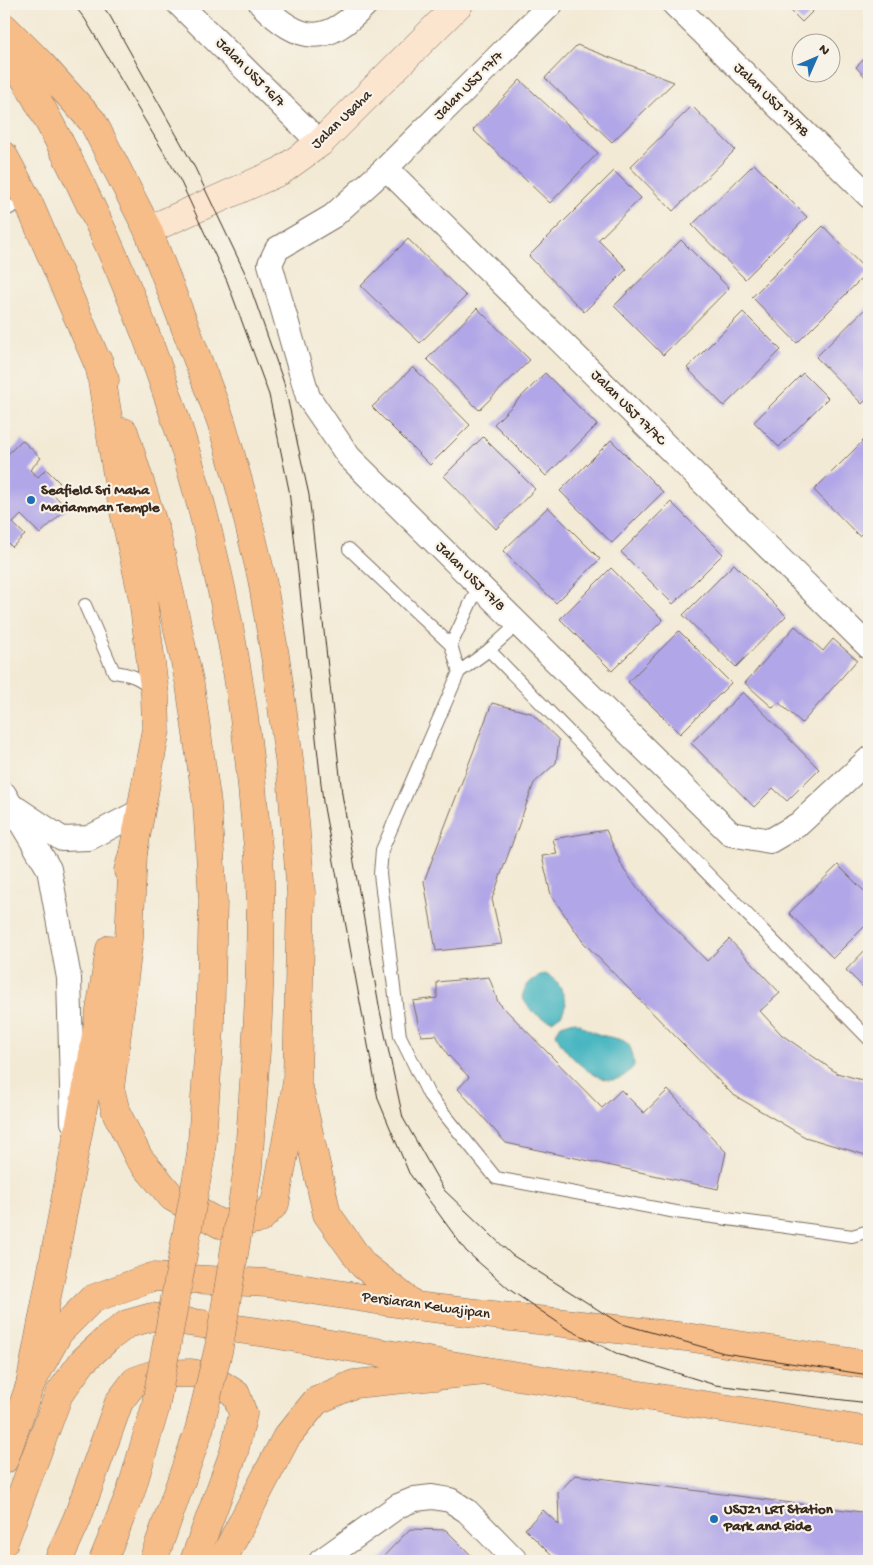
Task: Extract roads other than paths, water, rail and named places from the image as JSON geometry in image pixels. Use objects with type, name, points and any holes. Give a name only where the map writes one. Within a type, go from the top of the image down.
[{"type":"main road","points":[[4,27],[41,64],[93,122],[148,230],[221,421],[241,491],[264,588],[290,765],[301,893],[297,1082],[275,1204],[260,1219],[220,1224],[172,1198],[139,1158],[116,1112],[110,1088],[129,939],[133,853]]},
{"type":"main road","points":[[4,46],[24,76],[60,141],[105,236],[137,311],[172,409],[219,574],[238,671],[250,755],[260,873],[260,980],[248,1166],[219,1347],[199,1430],[153,1561]]},
{"type":"main road","points":[[4,156],[15,205],[99,362],[123,428],[156,533],[190,685],[207,804],[213,910],[210,1029],[202,1155],[155,1409],[130,1492],[103,1561]]},
{"type":"main road","points":[[4,1460],[30,1385],[92,1060],[115,921],[133,853],[156,729],[155,695],[144,599],[120,493],[99,362]]},
{"type":"main road","points":[[297,1082],[327,1214],[363,1265],[415,1306]]},
{"type":"main road","name":"Persiaran Kewajipan","points":[[30,1385],[59,1332],[92,1299],[152,1277],[267,1283],[415,1306],[686,1337],[869,1365]]},
{"type":"main road","points":[[4,1542],[59,1394],[83,1361],[107,1339],[127,1324],[152,1317],[267,1333],[486,1371],[869,1431]]},
{"type":"main road","points":[[222,1561],[286,1438],[316,1401],[354,1384],[486,1371]]},
{"type":"main road","points":[[58,1561],[77,1519],[119,1402],[134,1381],[154,1374],[191,1373],[208,1376],[236,1394],[244,1414],[234,1452],[194,1561]]},
{"type":"street","name":"Jalan USJ 16/7","points":[[179,4],[320,143]]},
{"type":"street","points":[[261,4],[291,29],[306,35],[321,34],[339,27],[352,19],[366,4]]},
{"type":"street","name":"Jalan Usaha","points":[[148,230],[281,171],[320,143],[459,4]]},
{"type":"street","name":"Jalan USJ 17/7","points":[[386,168],[551,4]]},
{"type":"street","name":"Jalan USJ 17/7B","points":[[674,4],[869,196]]},
{"type":"street","name":"Jalan USJ 17/8","points":[[386,168],[333,216],[277,249],[270,264],[308,397],[349,456],[731,834],[770,841],[799,824],[869,759]]},
{"type":"street","name":"Jalan USJ 17/7C","points":[[386,168],[869,647]]},
{"type":"street","points":[[7,800],[62,839],[89,838],[141,811]]},
{"type":"street","points":[[7,800],[49,869],[69,978],[74,1151]]},
{"type":"street","points":[[330,1559],[398,1506],[414,1498],[432,1497],[450,1500],[467,1511],[516,1561]]},
{"type":"lane","points":[[348,549],[451,645],[459,672]]},
{"type":"lane","points":[[451,645],[479,585]]},
{"type":"lane","points":[[85,605],[114,672],[129,674],[140,679],[149,686],[155,695]]},
{"type":"lane","points":[[518,624],[489,650],[459,672],[382,850],[380,874],[400,1036],[429,1095],[496,1178],[696,1214],[852,1236],[869,1231]]},
{"type":"lane","points":[[489,650],[869,1039]]},
{"type":"lane","points":[[129,674],[137,669],[150,652]]},
{"type":"water","points":[[545,974],[554,979],[559,986],[566,1004],[562,1014],[552,1021],[534,1013],[522,997],[525,988],[530,982]]},
{"type":"water","points":[[574,1021],[595,1033],[623,1040],[627,1043],[633,1055],[634,1066],[627,1074],[615,1080],[603,1079],[587,1070],[564,1048],[556,1033],[561,1025]]},
{"type":"tram line","points":[[73,4],[85,19],[179,178],[227,281],[269,395],[289,490],[323,802],[378,1099],[409,1173],[466,1251],[510,1290],[566,1328],[620,1355],[715,1385],[869,1403]]},
{"type":"tram line","points":[[101,4],[110,16],[195,168],[246,275],[284,383],[309,495],[342,794],[380,1011],[403,1118],[444,1190],[512,1255],[619,1323],[724,1353],[869,1375]]},
{"type":"place","name":"Seafield Sri Maha Mariamman Temple","points":[[31,500]]},
{"type":"place","name":"USJ21 LRT Station Park and Ride","points":[[714,1519]]}]
